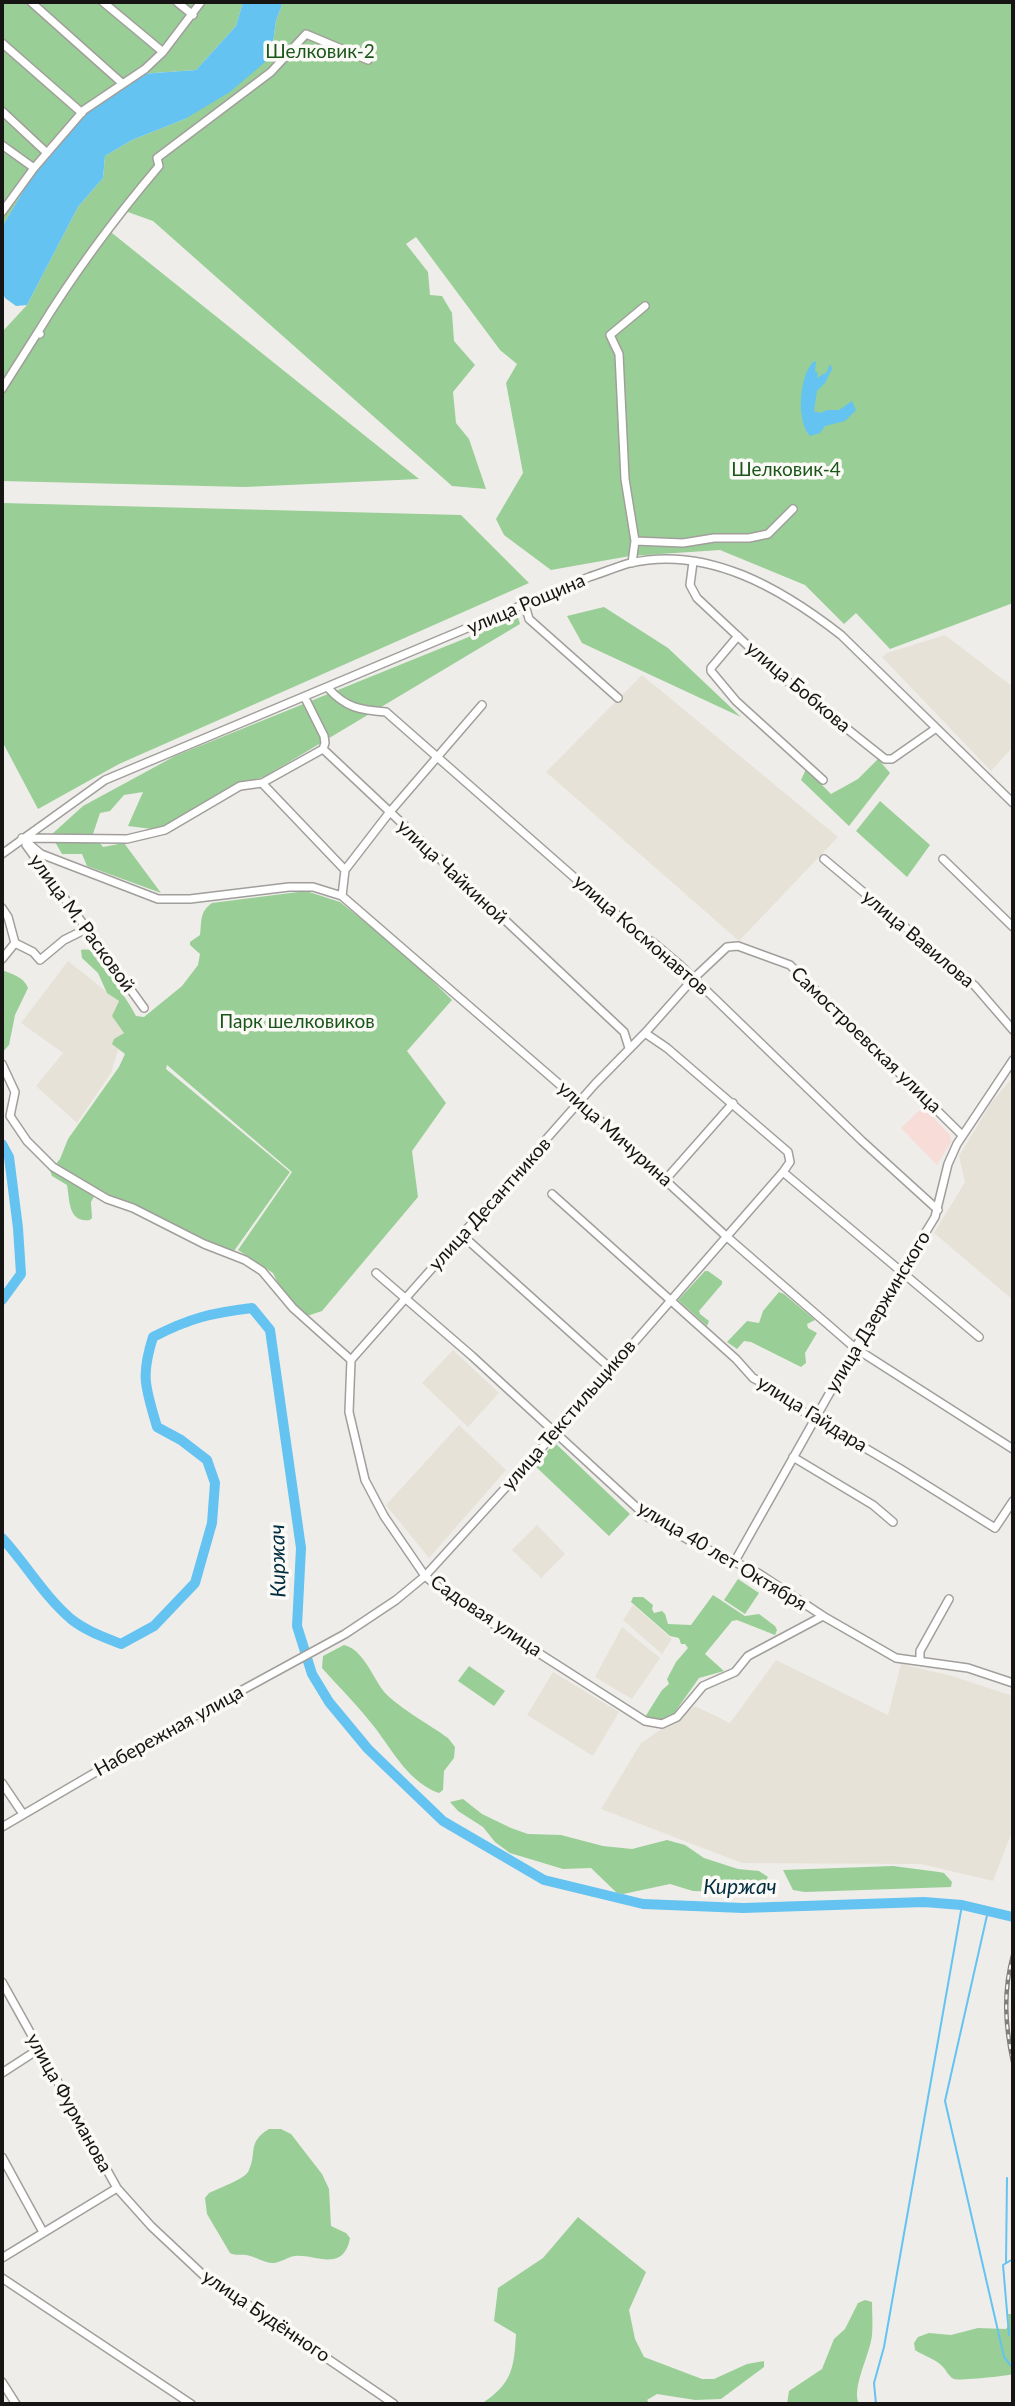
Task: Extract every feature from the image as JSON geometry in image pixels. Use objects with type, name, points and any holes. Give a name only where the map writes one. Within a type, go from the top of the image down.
[{"type":"street","points":[[31,2],[123,84]]},
{"type":"street","points":[[103,2],[163,52]]},
{"type":"street","points":[[177,2],[192,15]]},
{"type":"street","points":[[2,211],[34,168],[82,113],[145,69],[163,52],[201,2]]},
{"type":"street","points":[[2,389],[93,247],[159,166],[157,158],[271,72],[306,34],[368,60]]},
{"type":"street","points":[[2,43],[82,113]]},
{"type":"street","points":[[2,111],[47,153]]},
{"type":"street","points":[[2,145],[34,168]]},
{"type":"street","points":[[632,563],[635,541],[625,479],[619,354],[610,335],[645,306]]},
{"type":"street","points":[[635,541],[683,543],[714,538],[749,538],[768,534],[793,509]]},
{"type":"street","name":"улица Рощина","points":[[2,854],[105,780],[589,577],[632,563],[663,560],[723,567],[764,583],[810,611],[841,635],[1013,803]]},
{"type":"street","name":"улица Бобкова","points":[[693,562],[690,585],[697,597],[777,673],[885,759],[892,759],[935,729]]},
{"type":"street","points":[[525,605],[528,619],[618,698]]},
{"type":"street","points":[[738,636],[711,671],[736,701],[823,780]]},
{"type":"street","name":"улица Космонавтов","points":[[328,688],[341,702],[366,710],[386,712],[693,979],[937,1210]]},
{"type":"street","points":[[22,838],[127,839],[165,831],[240,786],[262,783],[323,749],[324,736],[304,698]]},
{"type":"street","points":[[22,838],[41,854],[159,899],[190,899],[289,887],[313,887],[342,896],[345,870],[389,813],[482,705]]},
{"type":"street","name":"улица Чайкиной","points":[[323,749],[624,1032],[629,1048]]},
{"type":"street","points":[[262,783],[345,870]]},
{"type":"street","name":"улица М. Расковой","points":[[22,838],[144,1008]]},
{"type":"street","points":[[38,863],[41,854]]},
{"type":"street","name":"улица Вавилова","points":[[824,859],[975,986],[1013,1030]]},
{"type":"street","points":[[943,859],[1013,927]]},
{"type":"street","name":"улица Мичурина","points":[[342,896],[581,1103],[726,1236],[855,1348],[1013,1449]]},
{"type":"street","points":[[2,908],[8,917],[15,943],[33,952],[40,960],[64,940],[86,929]]},
{"type":"street","points":[[2,959],[15,943]]},
{"type":"street","name":"Самостроевская улица","points":[[693,979],[723,949],[738,946],[789,965],[962,1135]]},
{"type":"street","points":[[643,1035],[693,979]]},
{"type":"street","name":"улица Чайкиной","points":[[624,1032],[643,1035],[667,1048],[733,1103],[788,1152],[790,1162],[783,1172]]},
{"type":"street","name":"улица Десантников","points":[[351,1360],[643,1035]]},
{"type":"street","name":"улица Дзержинского","points":[[735,1561],[855,1348],[937,1210],[948,1164],[962,1135],[1013,1060]]},
{"type":"street","points":[[2,1064],[15,1091],[10,1116],[27,1141],[52,1167],[107,1199],[133,1208],[204,1244],[245,1260],[262,1271],[293,1308],[351,1360]]},
{"type":"street","points":[[666,1179],[733,1103]]},
{"type":"street","points":[[783,1172],[979,1337]]},
{"type":"street","name":"улица Текстильщиков","points":[[338,1638],[373,1616],[425,1576],[555,1433],[783,1172]]},
{"type":"street","name":"улица Гайдара","points":[[552,1194],[736,1359],[752,1378],[773,1388],[799,1409],[995,1528],[1013,1501]]},
{"type":"street","points":[[462,1235],[610,1368]]},
{"type":"street","name":"улица 40 лет Октября","points":[[376,1273],[646,1516],[692,1542],[767,1578],[823,1616],[896,1658],[968,1668],[1013,1683]]},
{"type":"street","name":"Садовая улица","points":[[351,1360],[348,1412],[365,1480],[384,1516],[425,1576],[451,1597],[645,1721],[662,1724],[677,1717],[703,1686],[735,1672],[748,1656],[823,1616]]},
{"type":"street","points":[[793,1457],[873,1505],[893,1522]]},
{"type":"street","points":[[920,1661],[920,1651],[949,1599]]},
{"type":"street","name":"Набережная улица","points":[[2,1827],[149,1741],[338,1638]]},
{"type":"street","points":[[2,1783],[23,1814]]},
{"type":"street","name":"улица Фурманова","points":[[2,1982],[117,2188]]},
{"type":"street","points":[[2,2073],[38,2049]]},
{"type":"street","points":[[2,2158],[43,2232]]},
{"type":"street","points":[[2,2258],[117,2188]]},
{"type":"street","name":"улица Будённого","points":[[117,2188],[151,2226],[217,2288],[247,2304],[394,2404]]},
{"type":"street","points":[[2,2278],[191,2404]]},
{"type":"street","points":[[2,2382],[16,2404]]},
{"type":"shaded area","points":[[945,635],[1013,687],[1013,747],[991,771],[882,657],[887,653]]},
{"type":"shaded area","points":[[642,675],[838,837],[739,941],[546,772]]},
{"type":"shaded area","points":[[68,961],[118,1001],[125,1027],[111,1073],[77,1123],[36,1086],[63,1053],[21,1023]]},
{"type":"shaded area","points":[[1013,1077],[1013,1300],[934,1233],[965,1182],[959,1156],[991,1103]]},
{"type":"shaded area","points":[[923,1107],[950,1135],[951,1142],[937,1165],[901,1128]]},
{"type":"shaded area","points":[[453,1350],[499,1393],[468,1427],[422,1383]]},
{"type":"shaded area","points":[[459,1425],[506,1470],[429,1558],[386,1505]]},
{"type":"shaded area","points":[[537,1525],[565,1554],[541,1578],[512,1550]]},
{"type":"shaded area","points":[[633,1605],[672,1639],[662,1654],[623,1620]]},
{"type":"shaded area","points":[[622,1627],[660,1658],[632,1699],[595,1677]]},
{"type":"shaded area","points":[[776,1660],[888,1715],[901,1664],[952,1676],[1013,1696],[1013,1829],[993,1881],[921,1864],[742,1863],[601,1809],[641,1743],[695,1706],[730,1723]]},
{"type":"shaded area","points":[[553,1672],[619,1712],[593,1756],[527,1715]]},
{"type":"green space","points":[[2,2],[243,2],[236,26],[196,70],[140,74],[38,166],[2,227]]},
{"type":"green space","points":[[283,2],[1013,2],[1013,603],[890,649],[856,613],[844,624],[805,585],[720,550],[630,556],[551,570],[504,535],[496,519],[523,473],[506,383],[517,364],[500,350],[416,237],[406,244],[428,272],[430,295],[442,296],[452,313],[454,341],[475,365],[453,392],[456,423],[469,439],[486,489],[452,486],[153,221],[125,211],[107,229],[419,479],[245,487],[2,481],[2,332],[27,305],[78,207],[103,178],[105,156],[132,140],[185,119],[271,57],[276,21]]},
{"type":"green space","points":[[2,503],[461,515],[529,583],[119,764],[38,809],[2,741]]},
{"type":"green space","points":[[604,607],[668,648],[741,717],[582,643],[567,616]]},
{"type":"green space","points":[[518,617],[520,624],[264,777],[240,783],[160,830],[128,826],[143,792],[124,795],[110,811],[100,813],[93,834],[103,847],[124,843],[161,893],[87,866],[82,854],[62,854],[51,835],[83,806],[175,756]]},
{"type":"green space","points":[[878,759],[890,773],[849,826],[801,780],[806,769],[831,794],[858,779]]},
{"type":"green space","points":[[880,801],[930,845],[907,877],[856,831]]},
{"type":"green space","name":"Парк шелковиков","points":[[306,891],[340,902],[401,950],[452,1000],[407,1051],[446,1103],[412,1151],[418,1197],[322,1311],[304,1317],[285,1298],[273,1273],[238,1250],[292,1172],[167,1065],[166,1069],[290,1172],[234,1251],[201,1239],[97,1191],[91,1202],[92,1218],[78,1218],[71,1210],[67,1185],[52,1176],[50,1171],[60,1159],[68,1139],[119,1067],[125,1054],[112,1044],[114,1039],[124,1033],[112,1016],[119,1001],[107,993],[98,973],[82,958],[81,950],[89,950],[100,956],[136,1016],[144,1017],[182,986],[198,965],[200,954],[190,942],[200,935],[203,914],[208,906],[212,903]]},
{"type":"green space","points":[[2,970],[21,979],[28,988],[15,1015],[9,1045],[2,1053]]},
{"type":"green space","points":[[705,1271],[722,1281],[699,1311],[709,1321],[707,1326],[678,1300]]},
{"type":"green space","points":[[779,1292],[815,1320],[807,1324],[808,1328],[817,1333],[805,1353],[806,1363],[801,1367],[751,1342],[744,1341],[737,1349],[727,1342],[747,1321],[759,1323],[763,1311]]},
{"type":"green space","points":[[555,1443],[630,1514],[609,1536],[534,1465]]},
{"type":"green space","points":[[738,1579],[759,1593],[745,1614],[724,1600]]},
{"type":"green space","points":[[713,1595],[745,1616],[759,1614],[775,1626],[775,1635],[737,1620],[732,1621],[705,1654],[724,1671],[699,1678],[670,1719],[660,1721],[645,1717],[662,1690],[669,1684],[667,1679],[688,1648],[681,1644],[679,1638],[670,1636],[631,1602],[633,1597],[643,1597],[653,1605],[654,1613],[662,1611],[668,1624],[691,1625]]},
{"type":"green space","points":[[344,1645],[361,1657],[387,1695],[448,1738],[455,1747],[454,1758],[444,1771],[443,1790],[439,1793],[419,1782],[411,1774],[370,1721],[322,1668],[323,1656]]},
{"type":"green space","points":[[469,1666],[505,1691],[494,1706],[458,1681]]},
{"type":"green space","points":[[463,1799],[482,1814],[528,1834],[561,1835],[603,1846],[632,1849],[667,1840],[685,1845],[704,1858],[738,1869],[759,1871],[768,1877],[763,1886],[721,1892],[693,1891],[670,1884],[617,1893],[591,1868],[563,1869],[510,1853],[495,1842],[483,1827],[458,1811],[450,1802]]},
{"type":"green space","points":[[893,1866],[944,1873],[952,1882],[951,1887],[805,1892],[793,1890],[783,1870]]},
{"type":"green space","points":[[269,2129],[281,2129],[291,2134],[322,2174],[329,2189],[331,2226],[350,2238],[347,2249],[335,2259],[295,2256],[273,2263],[232,2254],[207,2214],[205,2198],[209,2193],[246,2175],[257,2139]]},
{"type":"green space","points":[[578,2217],[646,2272],[629,2310],[635,2339],[644,2357],[702,2379],[714,2379],[747,2364],[764,2361],[764,2367],[721,2399],[695,2400],[657,2394],[647,2400],[650,2404],[481,2404],[505,2382],[514,2357],[516,2334],[494,2321],[498,2288],[543,2258]]},
{"type":"green space","points":[[865,2300],[872,2302],[872,2331],[857,2389],[859,2404],[787,2404],[789,2391],[822,2369],[834,2339],[845,2329],[858,2303]]},
{"type":"green space","points":[[1008,2314],[1013,2314],[1013,2374],[954,2379],[937,2362],[915,2350],[914,2343],[918,2337],[929,2333],[951,2335],[978,2328],[1006,2329],[1009,2325]]},
{"type":"water","points":[[243,2],[283,2],[276,21],[271,57],[230,92],[185,119],[132,140],[105,156],[103,178],[78,207],[27,305],[16,306],[5,298],[2,291],[2,227],[38,166],[87,111],[140,74],[196,70],[236,26]]},
{"type":"water","points":[[816,361],[817,378],[827,372],[831,365],[832,369],[825,383],[817,391],[814,411],[820,413],[839,410],[852,401],[856,410],[845,421],[825,426],[820,433],[810,436],[803,420],[801,399],[808,369]]},
{"type":"waterway","name":"Киржач","points":[[2,1144],[9,1157],[21,1274],[2,1300]]},
{"type":"waterway","name":"Киржач","points":[[2,1538],[52,1600],[83,1627],[121,1644],[154,1626],[195,1583],[212,1523],[215,1483],[207,1460],[181,1440],[157,1427],[146,1383],[153,1337],[201,1317],[252,1308],[270,1330],[301,1548],[297,1626],[312,1674],[329,1702],[368,1749],[443,1821],[544,1880],[643,1904],[743,1908],[924,1902],[962,1905],[1013,1917]]},
{"type":"waterway","points":[[876,2404],[874,2383],[884,2347],[962,1905]]},
{"type":"waterway","points":[[988,1911],[945,2101],[1004,2357],[1013,2368]]},
{"type":"waterway","points":[[1006,2263],[1007,2178]]},
{"type":"waterway","points":[[1009,2335],[1003,2265],[1013,2259]]},
{"type":"railway","points":[[1013,1955],[1006,2008],[1013,2062]]},
{"type":"park label","name":"Шелковик-2","points":[[320,52]]},
{"type":"park label","name":"Шелковик-4","points":[[786,470]]}]
